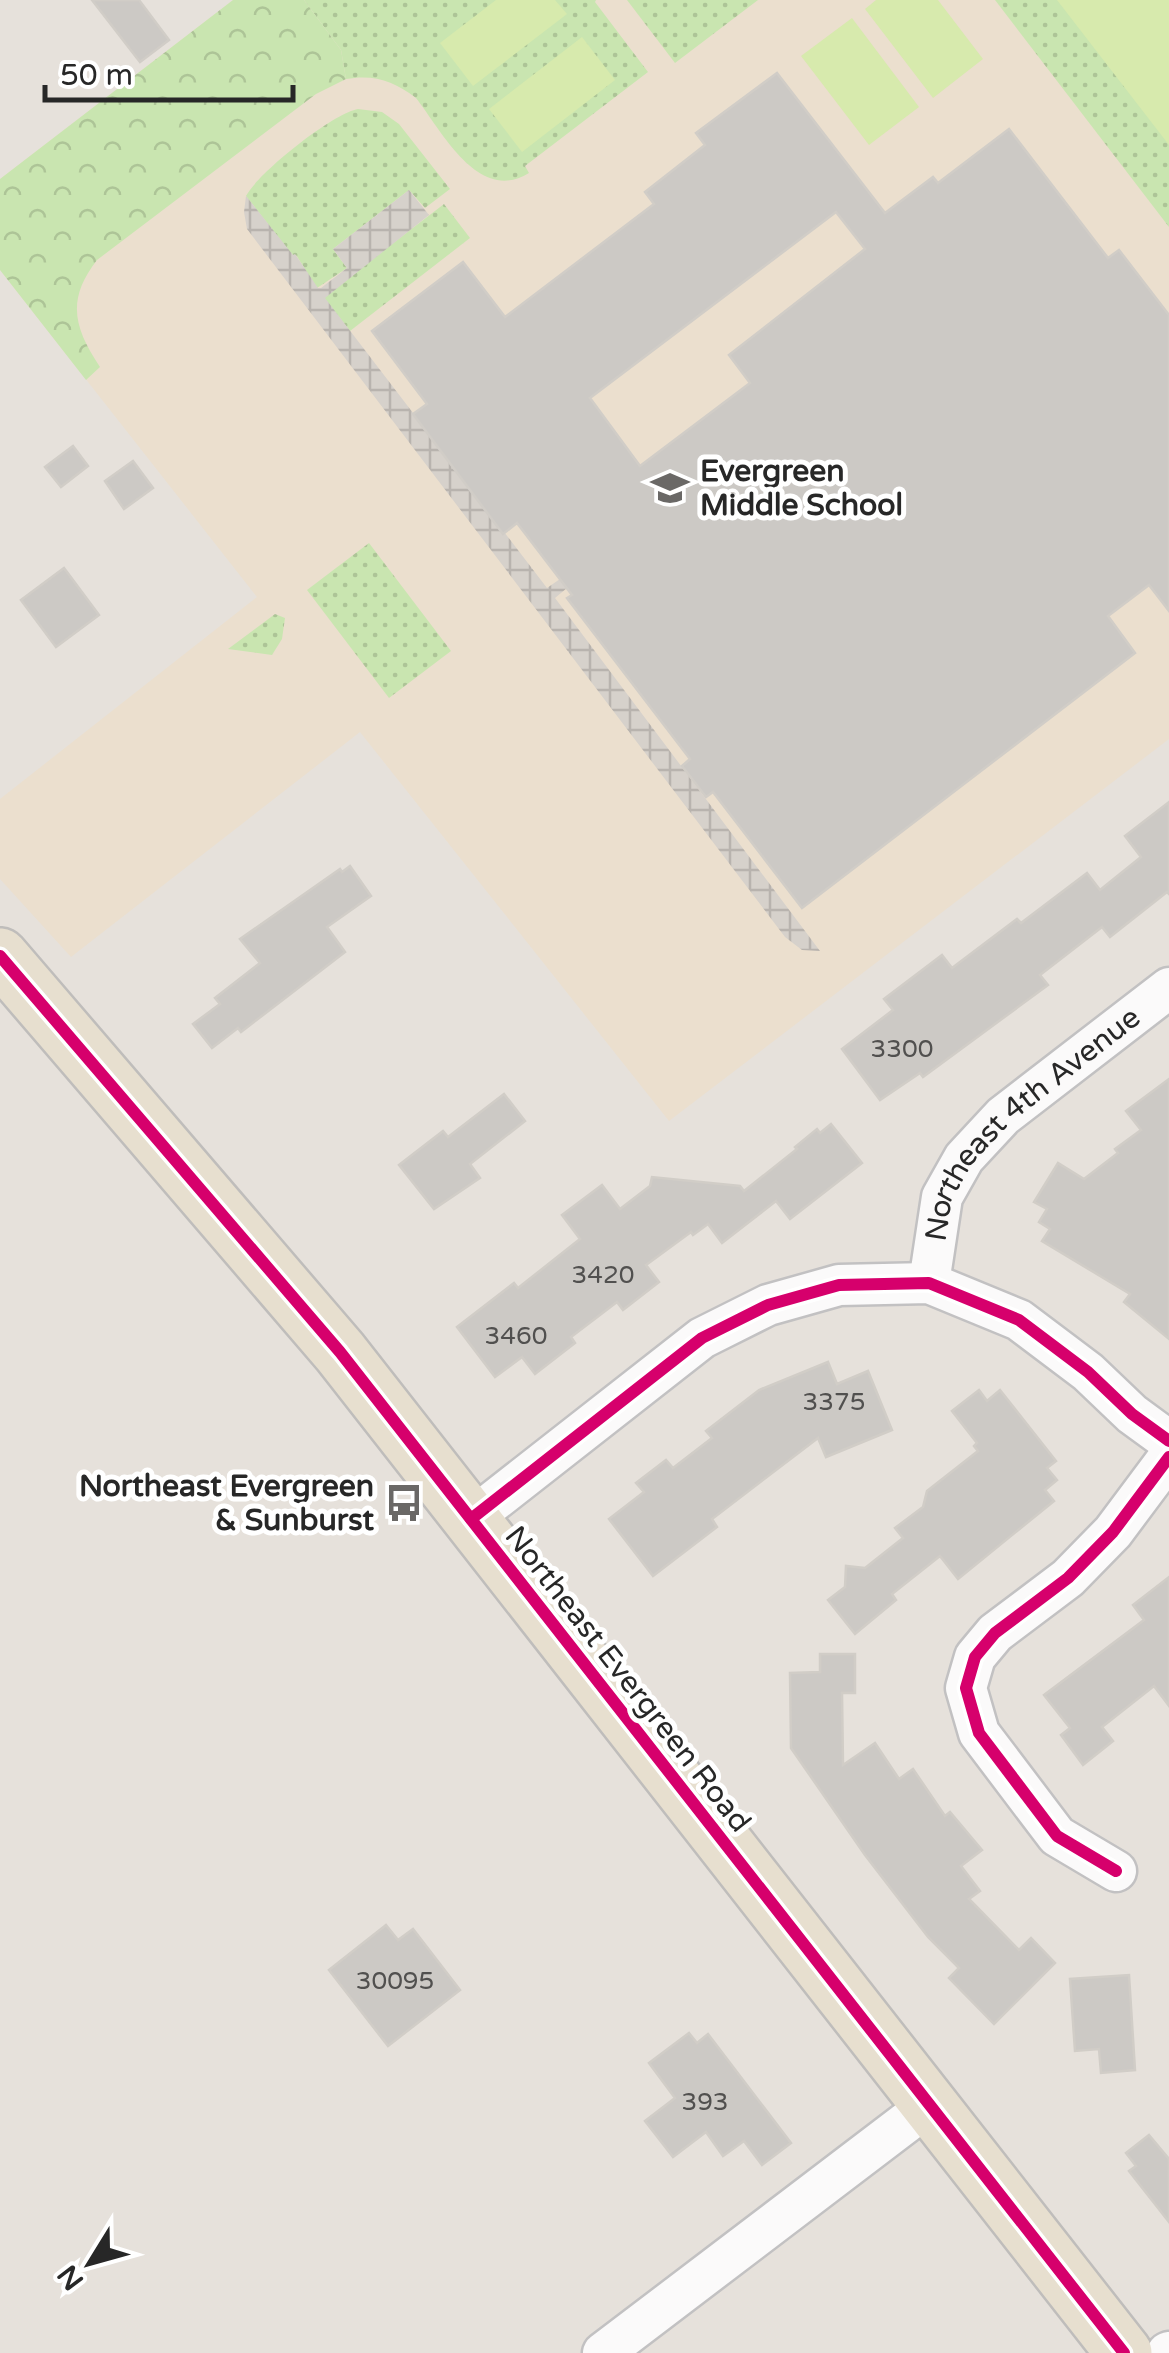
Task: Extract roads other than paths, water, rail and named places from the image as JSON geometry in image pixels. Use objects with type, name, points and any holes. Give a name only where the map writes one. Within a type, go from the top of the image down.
[{"type":"main road","name":"Northeast Evergreen Road","points":[[0,956],[340,1352],[1124,2353]]},
{"type":"street","name":"Northeast 4th Avenue","points":[[929,1283],[942,1197],[964,1158],[1003,1116],[1169,988]]},
{"type":"street","points":[[472,1519],[702,1338],[768,1306],[840,1285],[929,1283],[1020,1320],[1169,1440]]},
{"type":"street","points":[[1116,1871],[1056,1836],[979,1733],[966,1688],[975,1656],[994,1633],[1068,1578],[1113,1532],[1169,1457]]},
{"type":"street","points":[[602,2353],[929,2105]]},
{"type":"place","name":"Evergreen Middle School","points":[[670,488]]},
{"type":"place","name":"Northeast Evergreen & Sunburst","points":[[404,1503]]}]
